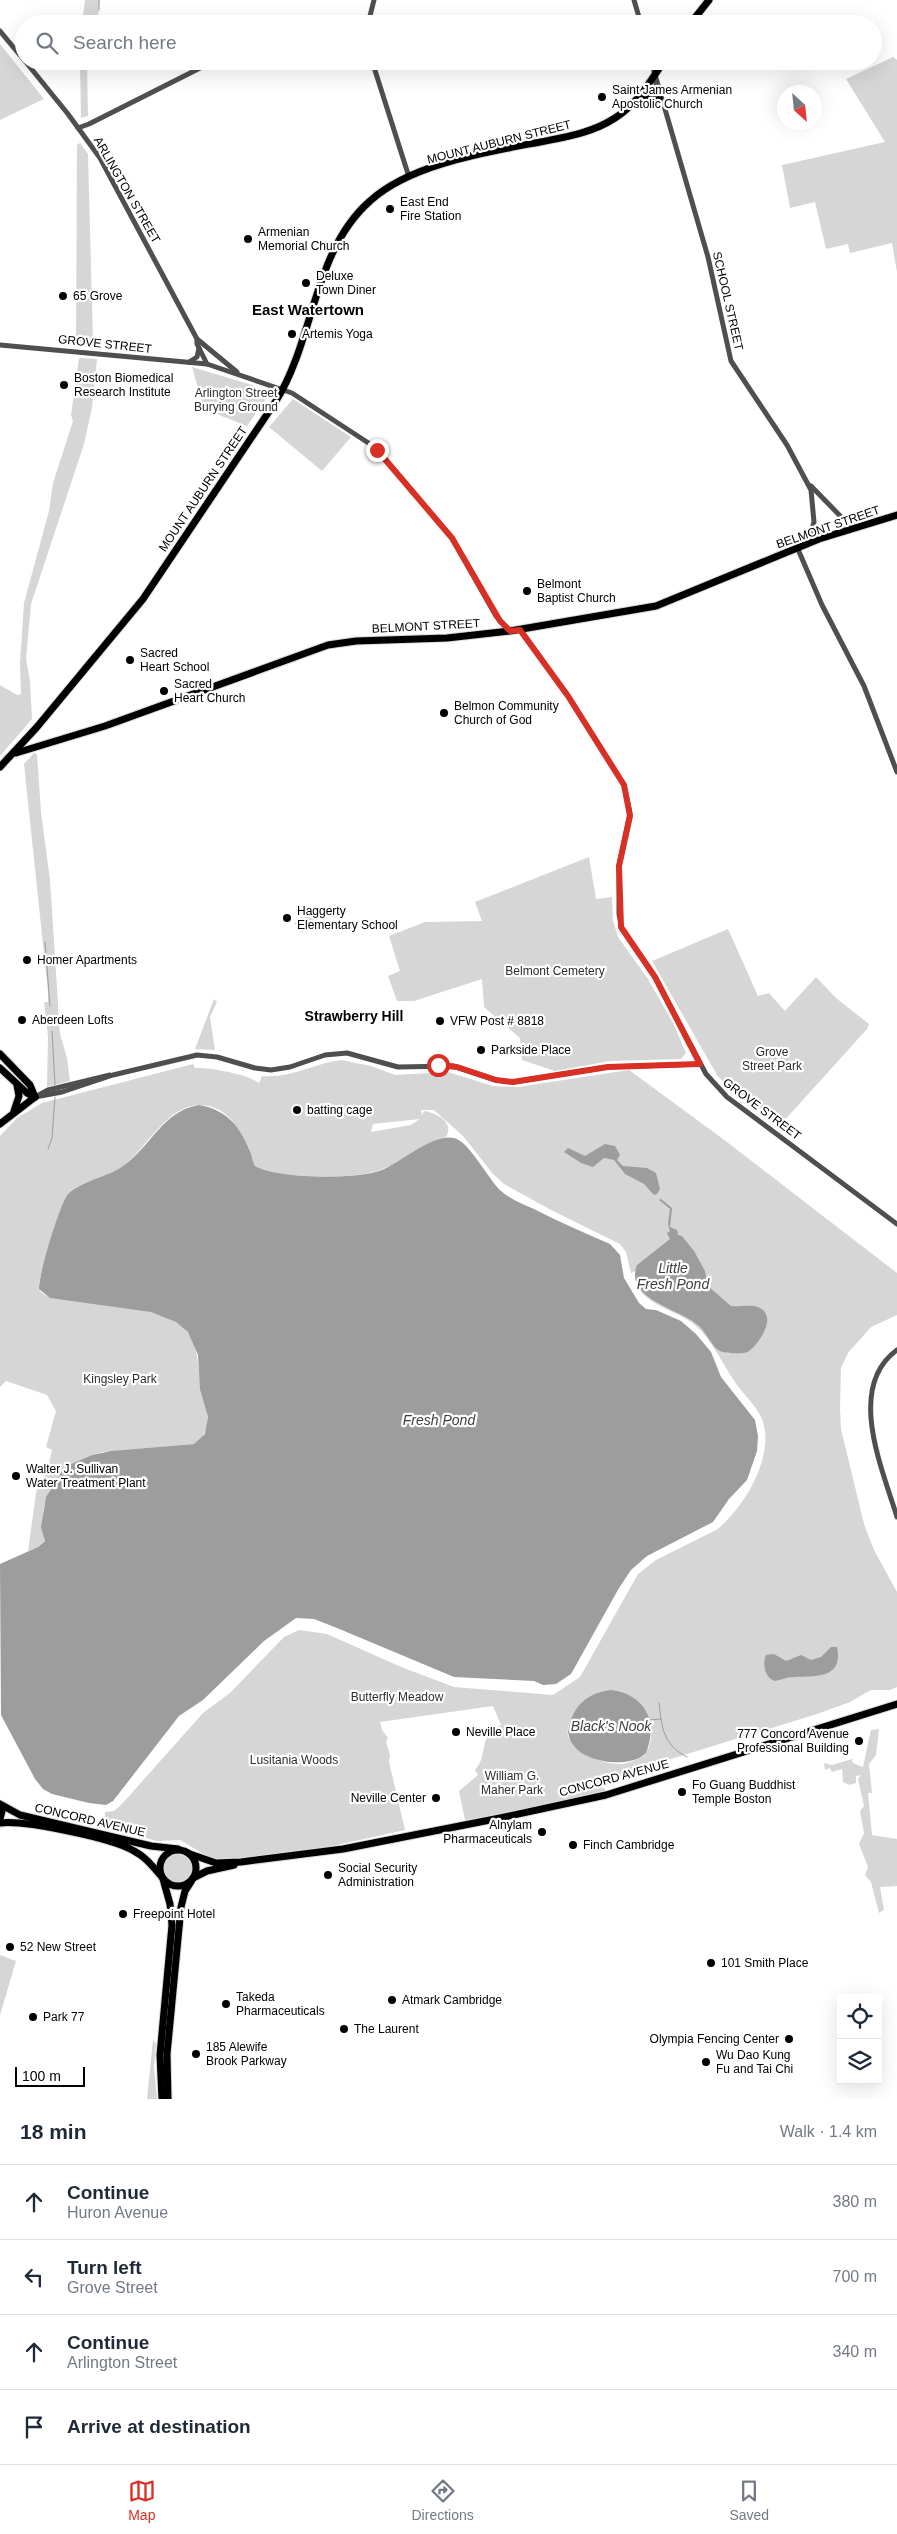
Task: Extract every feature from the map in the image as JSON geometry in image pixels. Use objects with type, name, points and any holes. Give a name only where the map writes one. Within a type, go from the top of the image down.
[{"type":"main road","points":[[697,15],[709,0]]},
{"type":"main road","name":"MOUNT AUBURN STREET","points":[[0,767],[29,736],[148,591],[283,389],[298,357],[339,239],[372,199],[388,187],[409,177],[478,156],[586,132],[615,118],[640,96],[658,70]]},
{"type":"main road","points":[[640,96],[650,95],[660,98]]},
{"type":"main road","name":"BELMONT STREET","points":[[13,754],[105,726],[328,645],[364,641],[453,637],[520,630],[656,606],[797,547],[897,514]]},
{"type":"main road","points":[[29,736],[44,743]]},
{"type":"main road","points":[[0,1054],[30,1085],[35,1097]]},
{"type":"main road","points":[[0,1068],[16,1084],[35,1097]]},
{"type":"main road","points":[[12,1113],[19,1098],[16,1084]]},
{"type":"main road","points":[[0,1124],[35,1097]]},
{"type":"main road","name":"CONCORD AVENUE","points":[[192,1879],[207,1870],[241,1862],[343,1849],[604,1795],[897,1704]]},
{"type":"main road","points":[[0,1805],[2,1813],[0,1819]]},
{"type":"main road","name":"CONCORD AVENUE","points":[[0,1805],[20,1815],[142,1844],[178,1850]]},
{"type":"main road","name":"CONCORD AVENUE","points":[[0,1823],[41,1826],[125,1846],[145,1858],[162,1878]]},
{"type":"main road","points":[[162,2099],[160,2055],[172,1929],[170,1904],[159,1868],[162,1859],[169,1852],[178,1850],[190,1854],[196,1865],[192,1879],[185,1891],[181,1907],[167,2054],[168,2099]]},
{"type":"main road","name":"CONCORD AVENUE","points":[[190,1854],[216,1862],[241,1862]]},
{"type":"main road","points":[[162,1878],[170,1885],[178,1886],[192,1879]]},
{"type":"street","points":[[370,15],[374,0]]},
{"type":"street","points":[[634,0],[638,15]]},
{"type":"street","name":"ARLINGTON STREET","points":[[0,31],[15,50]]},
{"type":"street","name":"ARLINGTON STREET","points":[[31,70],[78,128],[103,164],[197,339],[241,375]]},
{"type":"street","points":[[78,128],[196,70]]},
{"type":"street","points":[[375,70],[409,177]]},
{"type":"street","name":"SCHOOL STREET","points":[[654,70],[660,98],[664,105]]},
{"type":"street","name":"SCHOOL STREET","points":[[655,74],[708,257],[732,363],[776,426],[808,484],[813,502],[814,522],[808,543]]},
{"type":"street","name":"ARLINGTON STREET","points":[[197,339],[198,348],[208,364],[283,389],[373,446],[452,538],[496,616],[510,631]]},
{"type":"street","name":"GROVE STREET","points":[[0,345],[208,364]]},
{"type":"street","points":[[189,362],[197,357],[198,348]]},
{"type":"street","points":[[208,364],[211,358],[210,351]]},
{"type":"street","name":"SCHOOL STREET","points":[[808,484],[852,528]]},
{"type":"street","points":[[797,547],[822,604],[864,686],[897,772]]},
{"type":"street","name":"GROVE STREET","points":[[520,630],[568,696],[624,785],[630,816],[619,866],[621,927],[655,977],[700,1064],[712,1083],[727,1097],[897,1224]]},
{"type":"street","points":[[35,1097],[102,1076],[198,1055],[214,1056],[255,1068],[270,1070],[290,1067],[326,1055],[347,1053],[403,1067],[452,1066],[496,1080],[513,1082],[608,1067],[700,1064]]},
{"type":"street","points":[[897,1350],[882,1363],[877,1372],[871,1392],[870,1405],[873,1434],[897,1517]]},
{"type":"green space","points":[[85,0],[100,0],[98,15],[83,15]]},
{"type":"green space","points":[[0,44],[15,63],[15,70],[21,70],[44,99],[0,120]]},
{"type":"green space","points":[[893,57],[897,60],[897,272],[892,243],[850,253],[848,244],[826,249],[815,202],[790,208],[782,165],[885,142],[846,79],[865,70],[882,70],[882,62]]},
{"type":"green space","points":[[80,70],[87,70],[88,116],[81,118]]},
{"type":"green space","points":[[80,143],[88,154],[93,342],[95,348],[76,346],[77,145]]},
{"type":"green space","points":[[79,358],[97,359],[92,408],[84,444],[31,604],[26,659],[30,681],[32,719],[0,756],[0,685],[17,695],[21,694],[20,663],[24,603],[49,511],[53,483],[73,421],[71,415]]},
{"type":"green space","name":"Arlington Street Burying Ground","points":[[192,367],[252,385],[267,393],[266,399],[247,426],[204,409]]},
{"type":"green space","points":[[293,399],[351,437],[322,471],[269,427]]},
{"type":"green space","points":[[34,753],[37,754],[41,812],[50,880],[60,1034],[67,1058],[70,1081],[47,1087],[48,1037],[44,1002],[48,1002],[48,992],[24,764]]},
{"type":"green space","name":"Belmont Cemetery","points":[[589,857],[596,899],[612,897],[613,921],[618,937],[648,979],[673,1023],[686,1053],[681,1059],[610,1061],[555,1071],[522,1060],[520,1038],[484,1007],[482,979],[414,1001],[397,1001],[388,976],[400,971],[389,936],[425,922],[482,921],[475,902]]},
{"type":"green space","points":[[308,912],[317,922],[302,933],[294,923]]},
{"type":"green space","name":"Grove Street Park","points":[[728,929],[758,996],[769,993],[785,1011],[816,977],[836,998],[869,1024],[867,1029],[783,1122],[778,1124],[733,1092],[717,1075],[652,961]]},
{"type":"green space","points":[[214,999],[217,1002],[210,1017],[215,1050],[195,1049]]},
{"type":"green space","points":[[341,1060],[371,1066],[395,1075],[448,1072],[493,1086],[518,1087],[629,1070],[723,1139],[897,1273],[897,1315],[871,1327],[848,1353],[841,1368],[840,1408],[841,1429],[864,1524],[874,1550],[897,1592],[897,1687],[890,1690],[871,1690],[850,1702],[817,1714],[603,1780],[590,1781],[605,1789],[606,1795],[466,1825],[459,1791],[478,1775],[475,1770],[482,1758],[486,1740],[494,1729],[501,1725],[493,1706],[380,1722],[382,1730],[388,1738],[386,1742],[390,1755],[389,1762],[405,1830],[314,1850],[217,1862],[180,1840],[157,1841],[104,1827],[105,1812],[114,1811],[122,1804],[203,1713],[230,1693],[284,1637],[299,1630],[327,1634],[401,1667],[454,1687],[553,1695],[580,1677],[638,1574],[656,1560],[716,1530],[727,1521],[747,1495],[761,1464],[765,1449],[765,1433],[762,1419],[736,1384],[712,1344],[702,1332],[688,1320],[648,1299],[636,1282],[635,1271],[631,1273],[626,1252],[620,1244],[504,1184],[493,1174],[463,1136],[434,1110],[421,1110],[422,1115],[424,1111],[443,1119],[448,1127],[446,1137],[438,1139],[395,1164],[380,1170],[335,1177],[317,1177],[281,1174],[255,1166],[246,1142],[231,1119],[215,1108],[200,1105],[186,1108],[174,1114],[122,1167],[80,1185],[68,1194],[50,1240],[39,1288],[42,1293],[50,1298],[105,1303],[148,1311],[182,1326],[191,1337],[196,1352],[208,1418],[206,1430],[203,1436],[194,1444],[102,1452],[73,1464],[53,1484],[47,1497],[43,1525],[45,1540],[38,1547],[28,1551],[36,1493],[40,1481],[47,1473],[52,1450],[46,1447],[56,1411],[47,1395],[6,1381],[0,1387],[0,1136],[17,1118],[42,1103],[193,1064],[195,1068],[228,1072],[259,1083],[262,1076],[292,1073]],"holes":[[[420,1119],[411,1125],[371,1132],[373,1124]],[[642,1706],[650,1724],[651,1737],[648,1750],[644,1756],[636,1760],[628,1763],[613,1764],[592,1758],[574,1746],[569,1738],[568,1729],[572,1719]]]},
{"type":"green space","points":[[879,1729],[876,1755],[869,1764],[872,1793],[868,1793],[872,1835],[897,1839],[897,1886],[880,1887],[884,1910],[879,1913],[871,1882],[865,1875],[868,1867],[859,1844],[864,1833],[860,1811],[864,1806],[858,1779],[861,1775],[856,1776],[856,1783],[849,1785],[843,1782],[842,1769],[832,1772],[830,1768],[825,1770],[824,1763],[832,1765],[852,1759],[853,1763],[863,1767],[871,1730]]},
{"type":"green space","points":[[178,1853],[189,1857],[193,1868],[189,1879],[178,1883],[167,1879],[163,1868],[167,1857]]},
{"type":"green space","points":[[0,1955],[16,1961],[0,2015]]},
{"type":"green space","points":[[153,2040],[156,2044],[154,2067],[157,2099],[147,2099]]},
{"type":"water","name":"Fresh Pond","points":[[199,1105],[209,1107],[231,1120],[246,1142],[255,1166],[281,1174],[337,1177],[370,1173],[382,1170],[437,1140],[454,1138],[460,1141],[505,1194],[610,1244],[620,1255],[624,1278],[639,1303],[646,1309],[656,1310],[681,1321],[696,1334],[711,1352],[721,1377],[755,1420],[758,1436],[757,1451],[747,1480],[729,1499],[713,1522],[647,1556],[631,1570],[571,1674],[556,1684],[543,1685],[534,1681],[454,1677],[314,1619],[296,1618],[264,1641],[203,1700],[179,1716],[113,1801],[106,1805],[89,1803],[52,1794],[43,1789],[35,1779],[1,1715],[0,1564],[38,1547],[45,1541],[41,1527],[46,1497],[62,1471],[69,1465],[92,1455],[111,1451],[194,1444],[205,1434],[208,1417],[200,1389],[198,1355],[188,1332],[176,1322],[151,1312],[50,1298],[39,1289],[40,1281],[45,1256],[54,1228],[66,1197],[70,1192],[123,1166],[175,1114]]},
{"type":"water","points":[[605,1144],[615,1146],[620,1155],[617,1160],[623,1166],[647,1168],[656,1173],[660,1189],[657,1194],[654,1195],[644,1184],[625,1174],[614,1160],[604,1158],[593,1167],[581,1163],[564,1152],[568,1148],[585,1156]]},
{"type":"water","name":"Little Fresh Pond","points":[[661,1199],[672,1208],[670,1227],[677,1230],[678,1235],[682,1236],[694,1251],[705,1271],[708,1286],[731,1306],[755,1306],[764,1311],[767,1317],[765,1330],[762,1337],[748,1352],[733,1353],[718,1350],[699,1326],[656,1302],[639,1287],[635,1277],[637,1265],[670,1239],[667,1233],[670,1231],[668,1224],[670,1209],[659,1200]]},
{"type":"water","points":[[831,1647],[837,1647],[838,1657],[836,1665],[826,1674],[789,1677],[775,1681],[769,1677],[765,1670],[764,1662],[766,1655],[774,1654],[786,1661],[801,1655],[811,1660],[821,1657]]},
{"type":"water","name":"Black's Nook","points":[[611,1690],[633,1697],[646,1711],[650,1720],[650,1742],[646,1753],[639,1758],[620,1762],[598,1760],[580,1752],[569,1738],[570,1723],[573,1715],[582,1703],[594,1694]]},
{"type":"waterway","points":[[99,0],[99,10]]},
{"type":"waterway","points":[[45,942],[50,1006]]},
{"type":"waterway","points":[[52,1031],[55,1085]]},
{"type":"waterway","points":[[48,1149],[52,1138],[55,1097]]},
{"type":"waterway","points":[[659,1703],[661,1719]]},
{"type":"waterway","points":[[648,1720],[661,1719],[669,1742],[676,1750],[687,1757]]},
{"type":"place","name":"Saint James Armenian Apostolic Church","points":[[602,97]]},
{"type":"place","name":"East End Fire Station","points":[[390,209]]},
{"type":"place","name":"Armenian Memorial Church","points":[[248,239]]},
{"type":"place","name":"Deluxe Town Diner","points":[[306,283]]},
{"type":"place","name":"65 Grove","points":[[63,296]]},
{"type":"place","name":"Artemis Yoga","points":[[292,334]]},
{"type":"place","name":"Boston Biomedical Research Institute","points":[[64,385]]},
{"type":"place","name":"Belmont Baptist Church","points":[[527,591]]},
{"type":"place","name":"Sacred Heart School","points":[[130,660]]},
{"type":"place","name":"Sacred Heart Church","points":[[164,691]]},
{"type":"place","name":"Belmon Community Church of God","points":[[444,713]]},
{"type":"place","name":"Haggerty Elementary School","points":[[287,918]]},
{"type":"place","name":"Homer Apartments","points":[[27,960]]},
{"type":"place","name":"Aberdeen Lofts","points":[[22,1020]]},
{"type":"place","name":"VFW Post # 8818","points":[[440,1021]]},
{"type":"place","name":"Parkside Place","points":[[481,1050]]},
{"type":"place","name":"batting cage","points":[[297,1110]]},
{"type":"place","name":"Walter J. Sullivan Water Treatment Plant","points":[[16,1476]]},
{"type":"place","name":"Neville Place","points":[[456,1732]]},
{"type":"place","name":"777 Concord Avenue Professional Building","points":[[859,1741]]},
{"type":"place","name":"Fo Guang Buddhist Temple Boston","points":[[682,1792]]},
{"type":"place","name":"Neville Center","points":[[436,1798]]},
{"type":"place","name":"Alnylam Pharmaceuticals","points":[[542,1832]]},
{"type":"place","name":"Finch Cambridge","points":[[573,1845]]},
{"type":"place","name":"Social Security Administration","points":[[328,1875]]},
{"type":"place","name":"Freepoint Hotel","points":[[123,1914]]},
{"type":"place","name":"52 New Street","points":[[10,1947]]},
{"type":"place","name":"101 Smith Place","points":[[711,1963]]},
{"type":"place","name":"Atmark Cambridge","points":[[392,2000]]},
{"type":"place","name":"Takeda Pharmaceuticals","points":[[226,2004]]},
{"type":"place","name":"Park 77","points":[[33,2017]]},
{"type":"place","name":"The Laurent","points":[[344,2029]]},
{"type":"place","name":"Olympia Fencing Center","points":[[789,2039]]},
{"type":"place","name":"185 Alewife Brook Parkway","points":[[196,2054]]},
{"type":"place","name":"Wu Dao Kung Fu and Tai Chi","points":[[706,2062]]},
{"type":"district","name":"East Watertown","points":[[308,309]]},
{"type":"district","name":"Strawberry Hill","points":[[354,1016]]},
{"type":"route","points":[[377,450],[408,484],[458,546],[496,616],[510,631],[520,630],[528,640],[568,696],[617,772],[625,789],[630,816],[620,854],[618,874],[621,927],[627,939],[655,977],[700,1064],[618,1066],[513,1082],[496,1080],[457,1067],[438,1065]]},
{"type":"park label","name":"Kingsley Park","points":[[120,1379]]},
{"type":"park label","name":"Butterfly Meadow","points":[[397,1697]]},
{"type":"park label","name":"Lusitania Woods","points":[[294,1760]]},
{"type":"park label","name":"William G. Maher Park","points":[[512,1783]]}]
